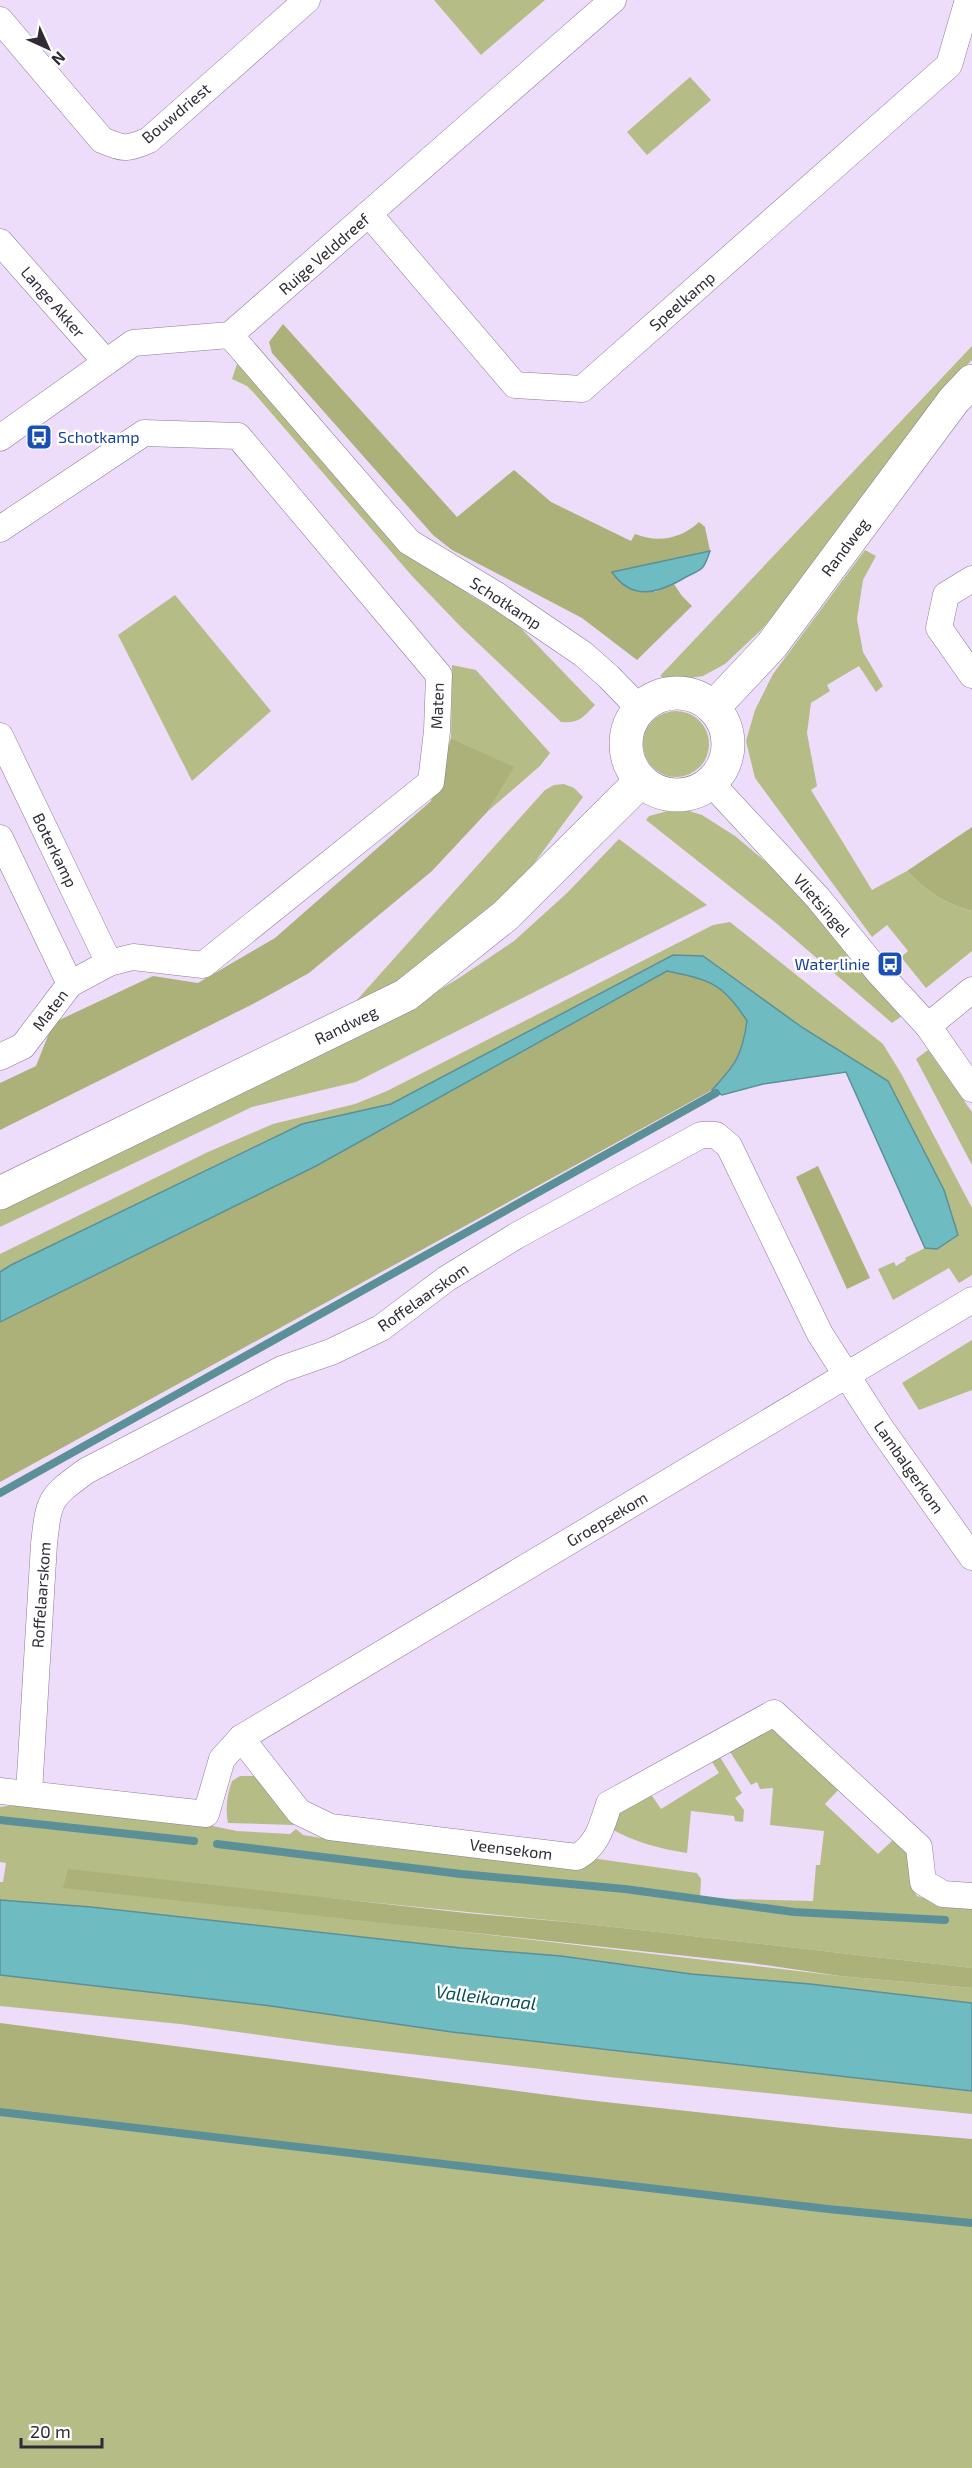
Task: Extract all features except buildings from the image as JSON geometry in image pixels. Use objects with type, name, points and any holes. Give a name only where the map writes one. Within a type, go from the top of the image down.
[{"type":"main road","name":"Randweg","points":[[713,708],[772,645],[954,400],[972,381]]},
{"type":"main road","points":[[666,694],[683,694],[700,699],[713,708],[724,726],[728,746],[723,766],[711,783],[694,793],[675,796],[657,792],[641,781],[630,765],[626,747],[629,728],[640,709],[651,700],[666,694]]},
{"type":"main road","name":"Randweg","points":[[0,1193],[406,995],[505,916],[641,781]]},
{"type":"street","name":"Bouwdriest","points":[[0,20],[102,140],[120,148],[131,148],[149,140],[307,0]]},
{"type":"street","name":"Ruige Velddreef","points":[[230,335],[613,0]]},
{"type":"street","name":"Speelkamp","points":[[369,214],[515,385],[582,389],[949,65],[968,0]]},
{"type":"street","name":"Lange Akker","points":[[0,242],[106,362]]},
{"type":"street","points":[[0,438],[133,343],[230,335]]},
{"type":"street","name":"Schotkamp","points":[[230,335],[409,542],[495,594],[583,654],[640,709]]},
{"type":"street","name":"Maten","points":[[0,529],[144,433],[238,436],[438,675],[437,731],[431,782],[203,965],[133,957],[109,963],[70,984],[23,1046],[0,1057]]},
{"type":"street","points":[[972,579],[946,595],[939,628],[972,675]]},
{"type":"street","name":"Boterkamp","points":[[0,736],[109,963]]},
{"type":"street","name":"Vlietsingel","points":[[711,783],[818,898],[880,974],[928,1026],[972,1089]]},
{"type":"street","points":[[0,838],[70,984]]},
{"type":"street","points":[[928,1026],[972,990]]},
{"type":"street","name":"Roffelaarskom","points":[[29,1793],[44,1544],[48,1509],[59,1491],[86,1471],[282,1369],[331,1352],[381,1328],[446,1279],[516,1236],[701,1135],[716,1135],[729,1146],[820,1334],[847,1375]]},
{"type":"street","name":"Groepsekom","points":[[241,1738],[972,1300]]},
{"type":"street","name":"Lambalgerkom","points":[[847,1375],[880,1427],[972,1557]]},
{"type":"street","name":"Veensekom","points":[[241,1738],[299,1812],[330,1827],[577,1857],[589,1850],[596,1841],[609,1804],[774,1713],[919,1847],[923,1882],[943,1894],[972,1896]]},
{"type":"street","points":[[0,1791],[206,1814],[222,1759],[241,1738]]},
{"type":"shaded area","points":[[434,0],[545,0],[481,55]]},
{"type":"shaded area","points":[[690,77],[711,100],[647,155],[627,132]]},
{"type":"shaded area","points":[[283,324],[457,517],[514,470],[551,502],[631,541],[635,534],[661,539],[677,536],[699,522],[705,527],[710,551],[614,572],[655,592],[674,584],[692,606],[637,660],[582,618],[452,550],[433,535],[272,353],[269,342]]},
{"type":"shaded area","points":[[972,346],[972,360],[946,385],[802,583],[760,631],[725,664],[703,676],[671,681],[660,676]]},
{"type":"shaded area","points":[[237,364],[398,540],[470,595],[514,621],[595,705],[577,721],[561,722],[460,626],[412,576],[254,393],[247,386],[232,379]]},
{"type":"shaded area","points":[[865,550],[876,556],[863,580],[857,619],[863,652],[883,686],[876,692],[859,666],[827,685],[830,691],[811,703],[807,733],[817,786],[811,790],[872,890],[907,871],[936,896],[972,911],[972,951],[926,988],[901,957],[908,951],[887,925],[872,937],[755,778],[746,741],[755,710],[773,674]]},
{"type":"shaded area","points":[[175,595],[271,711],[192,781],[118,635]]},
{"type":"shaded area","points":[[452,665],[476,670],[550,753],[540,766],[488,811],[513,767],[451,738]]},
{"type":"shaded area","points":[[670,711],[682,711],[694,716],[704,726],[709,744],[707,757],[694,772],[682,777],[670,777],[658,772],[648,762],[643,750],[643,738],[648,726],[658,716]]},
{"type":"shaded area","points":[[451,738],[514,767],[488,811],[432,871],[309,973],[253,1004],[0,1130],[0,1083],[36,1066],[53,1023],[153,976],[198,983],[275,938],[431,801]]},
{"type":"shaded area","points":[[564,784],[574,788],[583,797],[521,881],[410,977],[356,1001],[545,790],[554,785]]},
{"type":"shaded area","points":[[679,808],[702,815],[735,836],[778,872],[844,945],[902,1016],[892,1023],[776,923],[646,820],[649,816]]},
{"type":"shaded area","points":[[972,827],[972,911],[936,896],[907,871]]},
{"type":"shaded area","points":[[619,839],[707,905],[356,1082],[252,1107],[0,1227],[0,1209],[383,1024],[459,978],[514,941],[567,893]]},
{"type":"shaded area","points":[[730,922],[883,1044],[902,1075],[972,1208],[972,1275],[959,1283],[949,1268],[893,1300],[878,1269],[894,1262],[896,1266],[906,1260],[905,1258],[925,1248],[937,1249],[888,1081],[803,1028],[673,955],[391,1104],[302,1125],[0,1272],[0,1254],[208,1152],[273,1124],[355,1104],[387,1091],[713,925]]},
{"type":"shaded area","points":[[667,971],[714,984],[730,998],[747,1021],[737,1059],[712,1090],[0,1482],[0,1322],[316,1166]]},
{"type":"shaded area","points":[[928,1050],[972,1112],[972,1165],[916,1059]]},
{"type":"shaded area","points":[[818,1166],[870,1278],[847,1289],[796,1177]]},
{"type":"shaded area","points":[[972,1340],[972,1390],[919,1410],[902,1383]]},
{"type":"shaded area","points":[[773,1726],[840,1788],[825,1804],[878,1854],[893,1840],[906,1852],[912,1887],[917,1896],[945,1904],[972,1907],[972,1968],[578,1923],[318,1897],[423,1927],[840,1976],[972,1988],[972,2003],[810,1984],[691,1974],[561,1956],[461,1948],[91,1907],[0,1900],[0,1882],[3,1882],[6,1863],[0,1862],[0,1807],[14,1805],[198,1823],[237,1831],[290,1834],[296,1829],[303,1835],[371,1846],[568,1865],[591,1858],[697,1873],[701,1879],[700,1898],[813,1901],[816,1865],[820,1865],[824,1831],[770,1825],[773,1788],[760,1789],[757,1782],[751,1785],[727,1747]]},
{"type":"shaded area","points":[[717,1752],[742,1793],[735,1798],[744,1810],[743,1822],[735,1821],[734,1816],[691,1811],[687,1853],[629,1838],[611,1829],[615,1816],[650,1793],[661,1809],[719,1773],[709,1757]]},
{"type":"shaded area","points":[[240,1776],[254,1776],[266,1786],[294,1825],[228,1823],[229,1792],[232,1781]]},
{"type":"shaded area","points":[[68,1869],[466,1913],[578,1923],[972,1968],[972,1988],[840,1976],[751,1963],[63,1888]]},
{"type":"shaded area","points":[[0,1975],[271,2006],[452,2032],[972,2091],[972,2114],[609,2077],[332,2045],[180,2024],[0,2006]]},
{"type":"shaded area","points":[[0,2023],[578,2099],[842,2128],[972,2139],[972,2224],[673,2192],[478,2167],[157,2132],[0,2111]]},
{"type":"shaded area","points":[[0,2111],[157,2132],[478,2167],[673,2192],[972,2224],[972,2468],[0,2468]]},
{"type":"water","points":[[710,551],[705,564],[700,569],[676,583],[656,590],[646,592],[628,588],[612,572]]},
{"type":"water","points":[[673,955],[703,956],[803,1028],[888,1081],[944,1190],[958,1235],[937,1249],[925,1248],[846,1072],[763,1084],[722,1095],[712,1090],[737,1059],[747,1021],[730,998],[714,985],[694,977],[667,971],[316,1166],[0,1322],[0,1272],[11,1265],[302,1124],[391,1104]]},
{"type":"water","name":"Valleikanaal","points":[[0,1900],[91,1907],[461,1948],[561,1956],[691,1974],[810,1984],[972,2003],[972,2091],[452,2032],[271,2006],[0,1975]]},
{"type":"waterway","points":[[0,1493],[716,1093]]},
{"type":"waterway","points":[[0,1820],[194,1841]]},
{"type":"waterway","points":[[217,1844],[461,1874],[625,1889],[794,1912],[945,1920]]},
{"type":"waterway","points":[[0,2112],[828,2209],[972,2223]]},
{"type":"place","name":"Schotkamp","points":[[39,437]]},
{"type":"place","name":"Waterlinie","points":[[890,964]]}]
